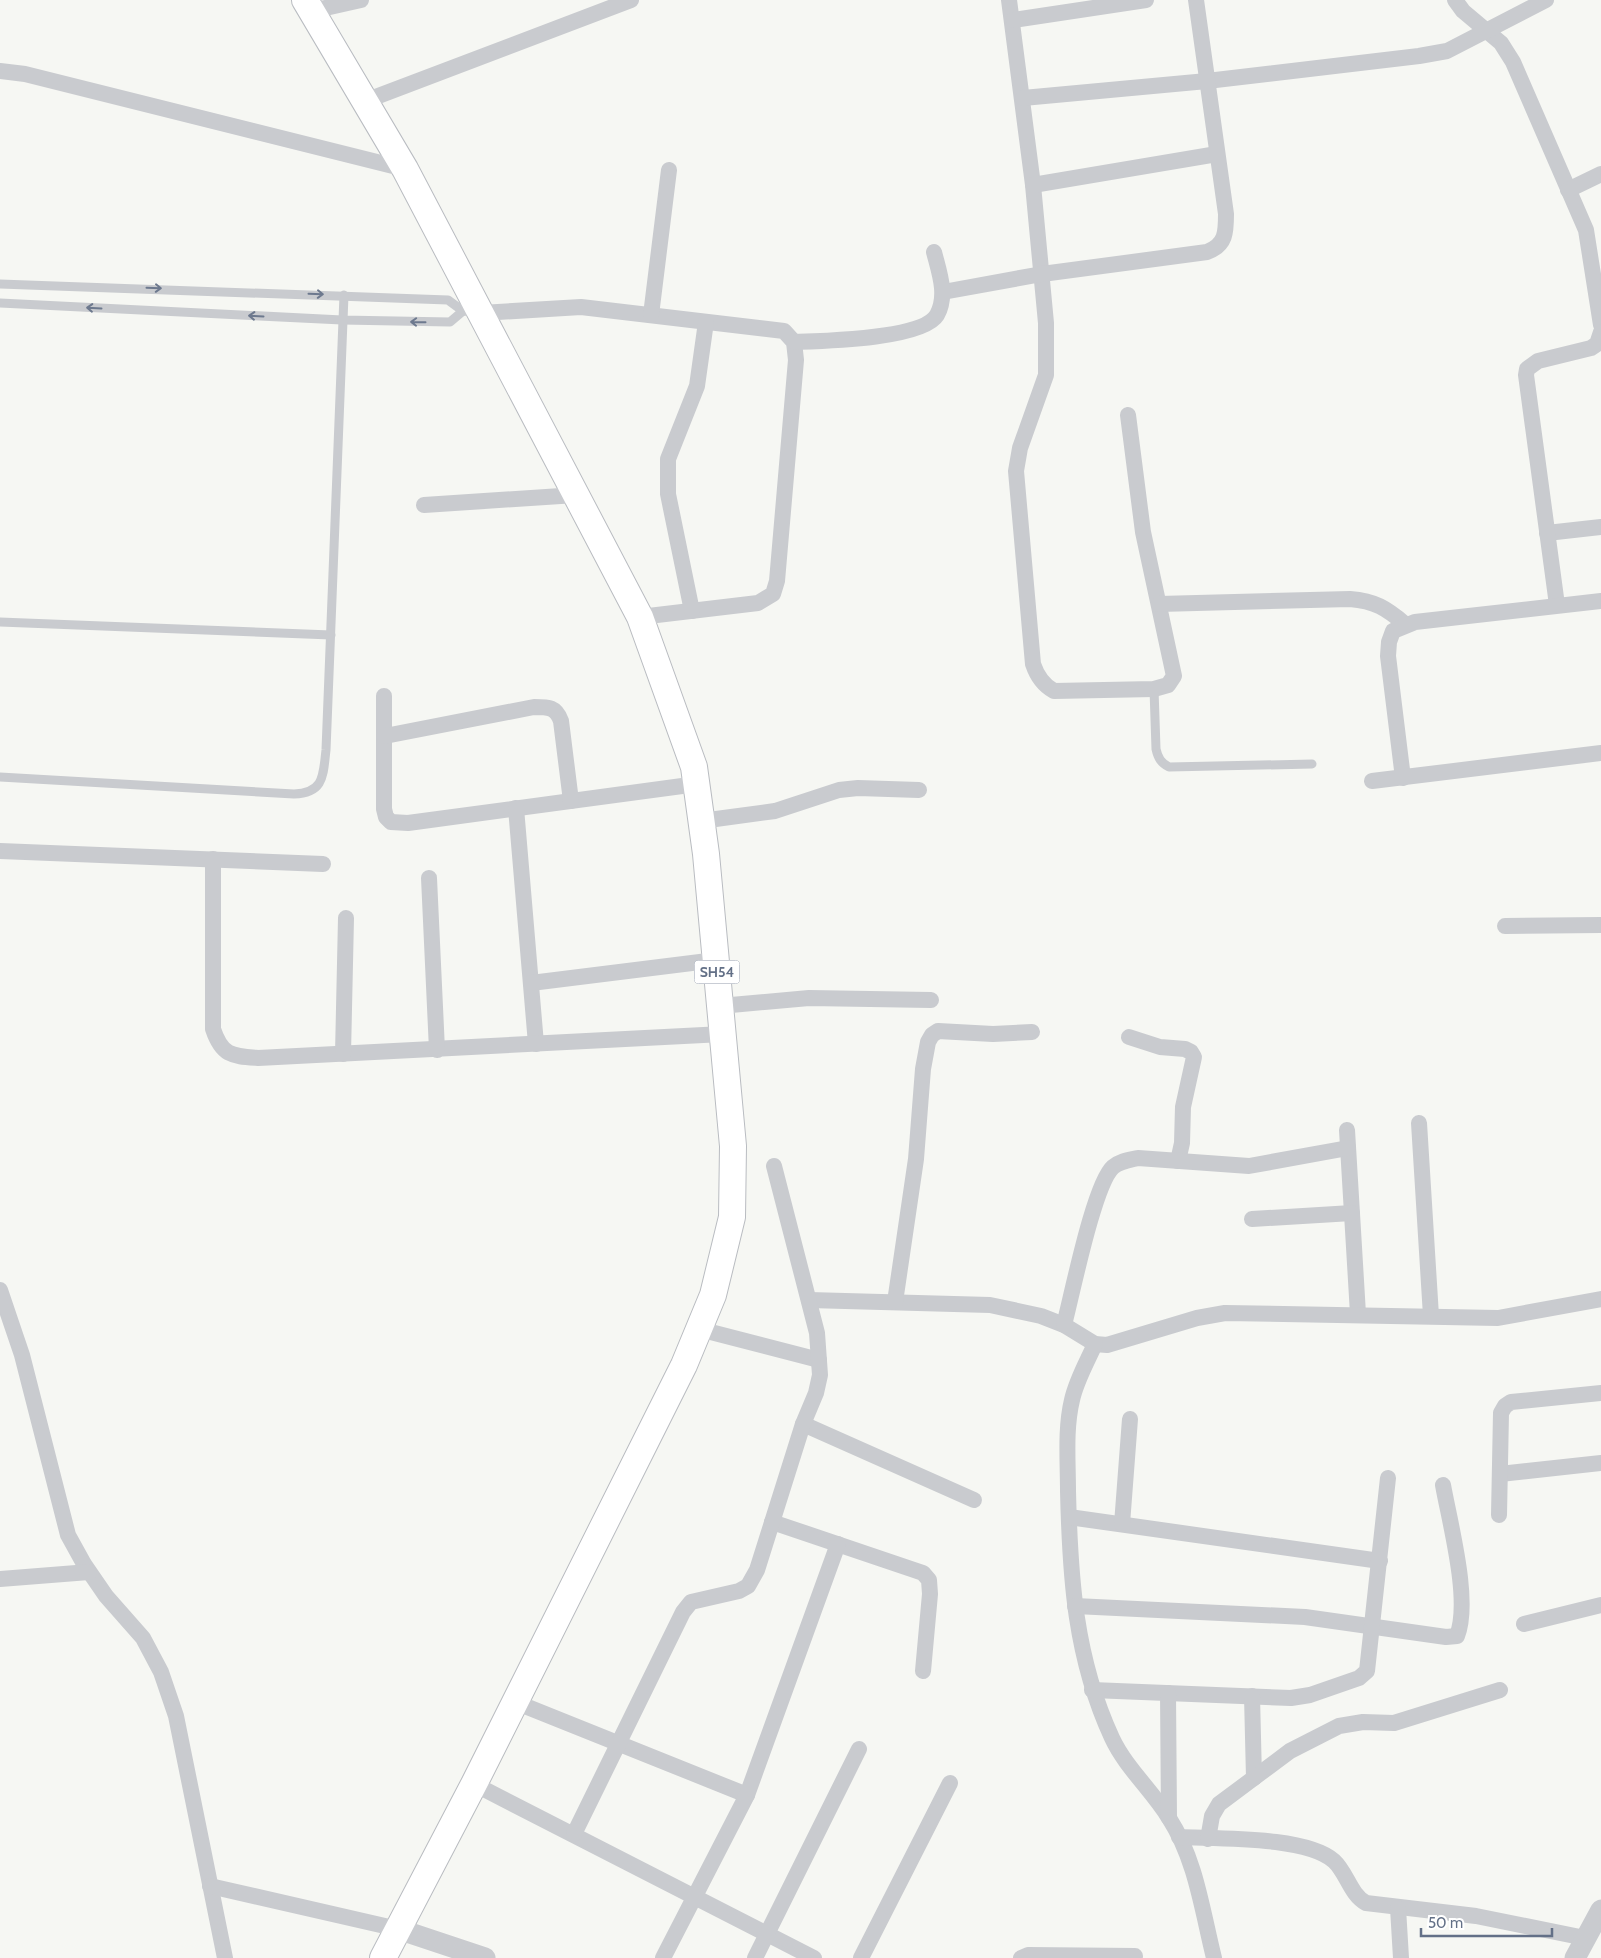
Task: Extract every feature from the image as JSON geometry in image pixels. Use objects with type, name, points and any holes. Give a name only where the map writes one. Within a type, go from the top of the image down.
[{"type":"main road","name":"SH54","points":[[309,6],[405,169],[472,312],[576,495],[640,617],[694,767],[697,784],[733,1146],[732,1217],[713,1295],[699,1329],[679,1374],[474,1784],[383,1958]]},
{"type":"street","points":[[309,6],[360,0]]},
{"type":"street","points":[[365,101],[631,0]]},
{"type":"street","points":[[1009,0],[1014,20],[1033,185],[1046,323],[1046,375],[1020,448],[1016,471],[1033,664],[1036,674],[1047,687],[1054,691],[1154,688],[1168,685],[1174,676],[1143,532],[1128,415]]},
{"type":"street","points":[[1014,20],[1146,0]]},
{"type":"street","points":[[943,292],[1042,274],[1191,255],[1215,249],[1224,238],[1226,227],[1196,0]]},
{"type":"street","points":[[1455,0],[1464,11],[1502,42],[1513,62],[1586,230],[1601,325]]},
{"type":"street","points":[[1023,98],[1207,81],[1419,56],[1447,50],[1488,31],[1546,0]]},
{"type":"street","points":[[0,72],[25,74],[405,169]]},
{"type":"street","points":[[1033,185],[1217,154]]},
{"type":"street","points":[[650,315],[669,170]]},
{"type":"street","points":[[1568,190],[1601,174]]},
{"type":"street","points":[[794,342],[835,340],[909,331],[922,327],[932,321],[938,314],[943,292],[934,252]]},
{"type":"street","points":[[472,312],[581,307],[784,331],[794,342],[795,370],[777,581],[773,594],[758,603],[640,617]]},
{"type":"street","points":[[692,611],[668,494],[668,459],[696,386],[706,322]]},
{"type":"street","points":[[1557,605],[1526,384],[1527,369],[1538,361],[1591,348],[1597,344],[1601,332]]},
{"type":"street","points":[[424,505],[576,495]]},
{"type":"street","points":[[1547,534],[1601,527]]},
{"type":"street","points":[[1159,604],[1369,600],[1389,611],[1405,624]]},
{"type":"street","points":[[1403,778],[1388,656],[1389,642],[1393,631],[1405,624],[1601,601]]},
{"type":"street","points":[[384,696],[384,809],[386,817],[391,822],[408,823],[697,784]]},
{"type":"street","points":[[385,736],[534,707],[553,708],[558,712],[561,721],[571,800]]},
{"type":"street","points":[[1372,781],[1601,753]]},
{"type":"street","points":[[701,821],[775,811],[839,790],[858,788],[919,790]]},
{"type":"street","points":[[516,808],[536,1044]]},
{"type":"street","points":[[0,851],[324,864]]},
{"type":"street","points":[[213,859],[213,1029],[218,1046],[232,1056],[258,1058],[437,1050],[723,1034]]},
{"type":"street","points":[[429,878],[437,1050]]},
{"type":"street","points":[[343,1054],[346,918]]},
{"type":"street","points":[[1505,926],[1601,925]]},
{"type":"street","points":[[531,983],[716,960]]},
{"type":"street","points":[[720,1006],[809,998],[931,1000]]},
{"type":"street","points":[[895,1302],[916,1159],[928,1042],[938,1030],[993,1034],[1032,1032]]},
{"type":"street","points":[[1129,1037],[1160,1047],[1185,1049],[1191,1052],[1194,1057],[1183,1107],[1182,1143],[1178,1161]]},
{"type":"street","points":[[1419,1123],[1431,1316]]},
{"type":"street","points":[[1347,1130],[1358,1314]]},
{"type":"street","points":[[1064,1325],[1100,1188],[1106,1175],[1122,1162],[1138,1158],[1249,1166],[1348,1148]]},
{"type":"street","points":[[574,1834],[687,1607],[691,1602],[739,1591],[748,1586],[757,1570],[804,1424],[816,1393],[820,1375],[817,1333],[774,1166]]},
{"type":"street","points":[[1252,1219],[1352,1213]]},
{"type":"street","points":[[0,1290],[22,1355],[68,1535],[89,1572],[106,1596],[143,1638],[161,1672],[176,1716],[225,1958]]},
{"type":"street","points":[[809,1300],[990,1305],[1041,1316],[1064,1325],[1095,1344],[1107,1345],[1197,1318],[1225,1313],[1498,1318],[1601,1299]]},
{"type":"street","points":[[699,1329],[819,1360]]},
{"type":"street","points":[[1095,1344],[1072,1399],[1068,1429],[1070,1569],[1074,1606],[1084,1658],[1092,1690],[1113,1740],[1126,1762],[1169,1818],[1190,1858],[1214,1958]]},
{"type":"street","points":[[1499,1515],[1501,1413],[1505,1406],[1511,1402],[1601,1393]]},
{"type":"street","points":[[1122,1524],[1130,1419]]},
{"type":"street","points":[[804,1424],[974,1500]]},
{"type":"street","points":[[1500,1474],[1601,1462]]},
{"type":"street","points":[[1092,1690],[1291,1698],[1310,1695],[1359,1678],[1367,1670],[1388,1478]]},
{"type":"street","points":[[1074,1606],[1304,1617],[1446,1637],[1457,1636],[1460,1627],[1462,1593],[1443,1485]]},
{"type":"street","points":[[1069,1517],[1380,1561]]},
{"type":"street","points":[[772,1522],[923,1572],[929,1580],[923,1671]]},
{"type":"street","points":[[663,1958],[747,1795],[838,1544]]},
{"type":"street","points":[[0,1579],[89,1572]]},
{"type":"street","points":[[1524,1624],[1601,1605]]},
{"type":"street","points":[[1208,1839],[1212,1816],[1219,1804],[1290,1751],[1339,1726],[1363,1722],[1394,1723],[1500,1690]]},
{"type":"street","points":[[1168,1693],[1169,1818]]},
{"type":"street","points":[[1252,1696],[1254,1778]]},
{"type":"street","points":[[515,1702],[747,1795]]},
{"type":"street","points":[[755,1958],[860,1749]]},
{"type":"street","points":[[861,1958],[950,1782]]},
{"type":"street","points":[[474,1784],[768,1932],[814,1958]]},
{"type":"street","points":[[1179,1837],[1296,1844],[1319,1852],[1334,1861],[1358,1898],[1375,1906],[1476,1916],[1585,1938]]},
{"type":"street","points":[[210,1886],[398,1929],[485,1958]]},
{"type":"street","points":[[1398,1908],[1401,1958]]},
{"type":"street","points":[[1575,1958],[1601,1910]]},
{"type":"street","points":[[1021,1958],[1028,1955],[1135,1956]]},
{"type":"lane","points":[[0,284],[448,300],[472,312]]},
{"type":"lane","points":[[0,777],[294,794],[310,792],[319,786],[323,777],[326,750],[344,296]]},
{"type":"lane","points":[[0,303],[342,320],[450,322],[472,312]]},
{"type":"lane","points":[[0,622],[331,635]]},
{"type":"lane","points":[[1154,688],[1156,749],[1163,764],[1170,766],[1312,764]]}]
